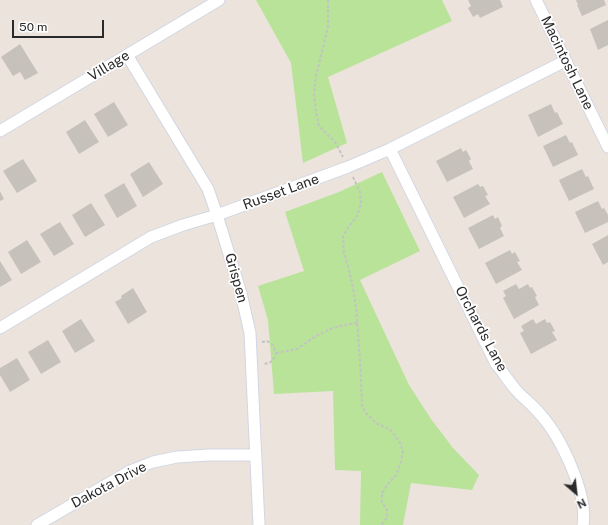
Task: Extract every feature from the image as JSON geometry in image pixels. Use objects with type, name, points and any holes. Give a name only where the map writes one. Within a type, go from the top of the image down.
[{"type":"street","name":"Village","points":[[0,131],[219,0]]},
{"type":"street","name":"Macintosh Lane","points":[[536,0],[608,148]]},
{"type":"street","name":"Grispen","points":[[127,55],[208,189],[241,293],[251,343],[259,525]]},
{"type":"street","name":"Russet Lane","points":[[0,328],[151,237],[183,225],[217,215],[348,167],[390,149],[565,61]]},
{"type":"street","name":"Orchards Lane","points":[[390,149],[496,364],[516,390],[541,414],[560,441],[578,484],[583,503],[583,525]]},
{"type":"street","name":"Dakota Drive","points":[[37,525],[130,471],[153,462],[177,457],[256,455]]},
{"type":"path","points":[[328,0],[328,27],[316,76],[314,95],[319,126],[335,142],[360,192],[361,204],[357,216],[343,236],[344,253],[351,278],[358,323],[362,405],[365,412],[376,423],[391,430],[400,443],[403,451],[396,475],[382,493],[382,502],[387,510],[388,517],[381,525]]},
{"type":"path","points":[[276,352],[298,349],[316,336],[330,329],[358,323]]},
{"type":"path","points":[[251,343],[267,341],[273,345],[276,352],[273,360],[268,363],[252,365]]},
{"type":"green space","points":[[256,0],[442,0],[452,21],[328,77],[347,143],[303,163],[291,63]]},
{"type":"green space","points":[[382,172],[420,251],[360,280],[409,385],[431,419],[453,448],[479,475],[472,490],[411,483],[403,525],[360,525],[361,471],[335,470],[333,391],[274,394],[268,320],[258,286],[304,271],[285,212],[339,192]]},
{"type":"building","points":[[468,0],[500,0],[503,7],[480,18],[478,14],[473,17],[468,8],[471,6]]},
{"type":"building","points":[[576,0],[604,0],[606,5],[582,16]]},
{"type":"building","points":[[608,20],[608,45],[598,50],[590,29]]},
{"type":"building","points":[[20,44],[38,73],[25,80],[20,72],[13,76],[1,57]]},
{"type":"building","points":[[114,102],[128,125],[108,137],[94,114]]},
{"type":"building","points":[[551,104],[555,113],[557,112],[563,124],[538,137],[528,115]]},
{"type":"building","points":[[85,120],[99,142],[79,154],[66,132]]},
{"type":"building","points":[[566,135],[570,143],[572,142],[578,155],[553,167],[543,146]]},
{"type":"building","points":[[461,148],[463,152],[466,150],[471,159],[469,161],[473,169],[447,182],[436,161]]},
{"type":"building","points":[[23,159],[37,181],[17,193],[3,171]]},
{"type":"building","points":[[149,162],[163,184],[143,197],[130,174]]},
{"type":"building","points":[[582,169],[586,177],[588,176],[594,189],[569,201],[559,180]]},
{"type":"building","points":[[124,183],[137,206],[117,218],[104,195]]},
{"type":"building","points":[[478,184],[480,187],[483,186],[488,195],[485,196],[490,204],[464,218],[453,197]]},
{"type":"building","points":[[0,191],[4,199],[0,201]]},
{"type":"building","points":[[598,201],[602,209],[604,208],[608,215],[608,222],[585,233],[575,212]]},
{"type":"building","points":[[91,203],[105,225],[85,237],[72,215]]},
{"type":"building","points":[[493,215],[495,219],[498,217],[502,226],[500,228],[504,236],[479,249],[468,228]]},
{"type":"building","points":[[60,222],[74,244],[54,256],[40,234]]},
{"type":"building","points":[[608,235],[608,262],[603,265],[592,244]]},
{"type":"building","points":[[27,240],[41,262],[21,274],[8,252]]},
{"type":"building","points":[[510,250],[512,254],[515,252],[520,261],[517,262],[522,270],[496,284],[485,263]]},
{"type":"building","points":[[0,261],[12,280],[0,287]]},
{"type":"building","points":[[516,284],[519,289],[528,284],[530,288],[532,287],[537,296],[535,297],[539,305],[514,319],[503,298],[506,296],[503,291]]},
{"type":"building","points":[[133,288],[147,312],[128,324],[115,302]]},
{"type":"building","points":[[81,319],[95,341],[75,353],[62,331]]},
{"type":"building","points":[[533,319],[536,324],[545,319],[547,323],[550,322],[555,331],[552,332],[557,340],[531,354],[520,333],[524,331],[521,326]]},
{"type":"building","points":[[48,340],[61,362],[41,374],[28,352]]},
{"type":"building","points":[[17,358],[30,380],[10,392],[0,375],[0,368]]}]
